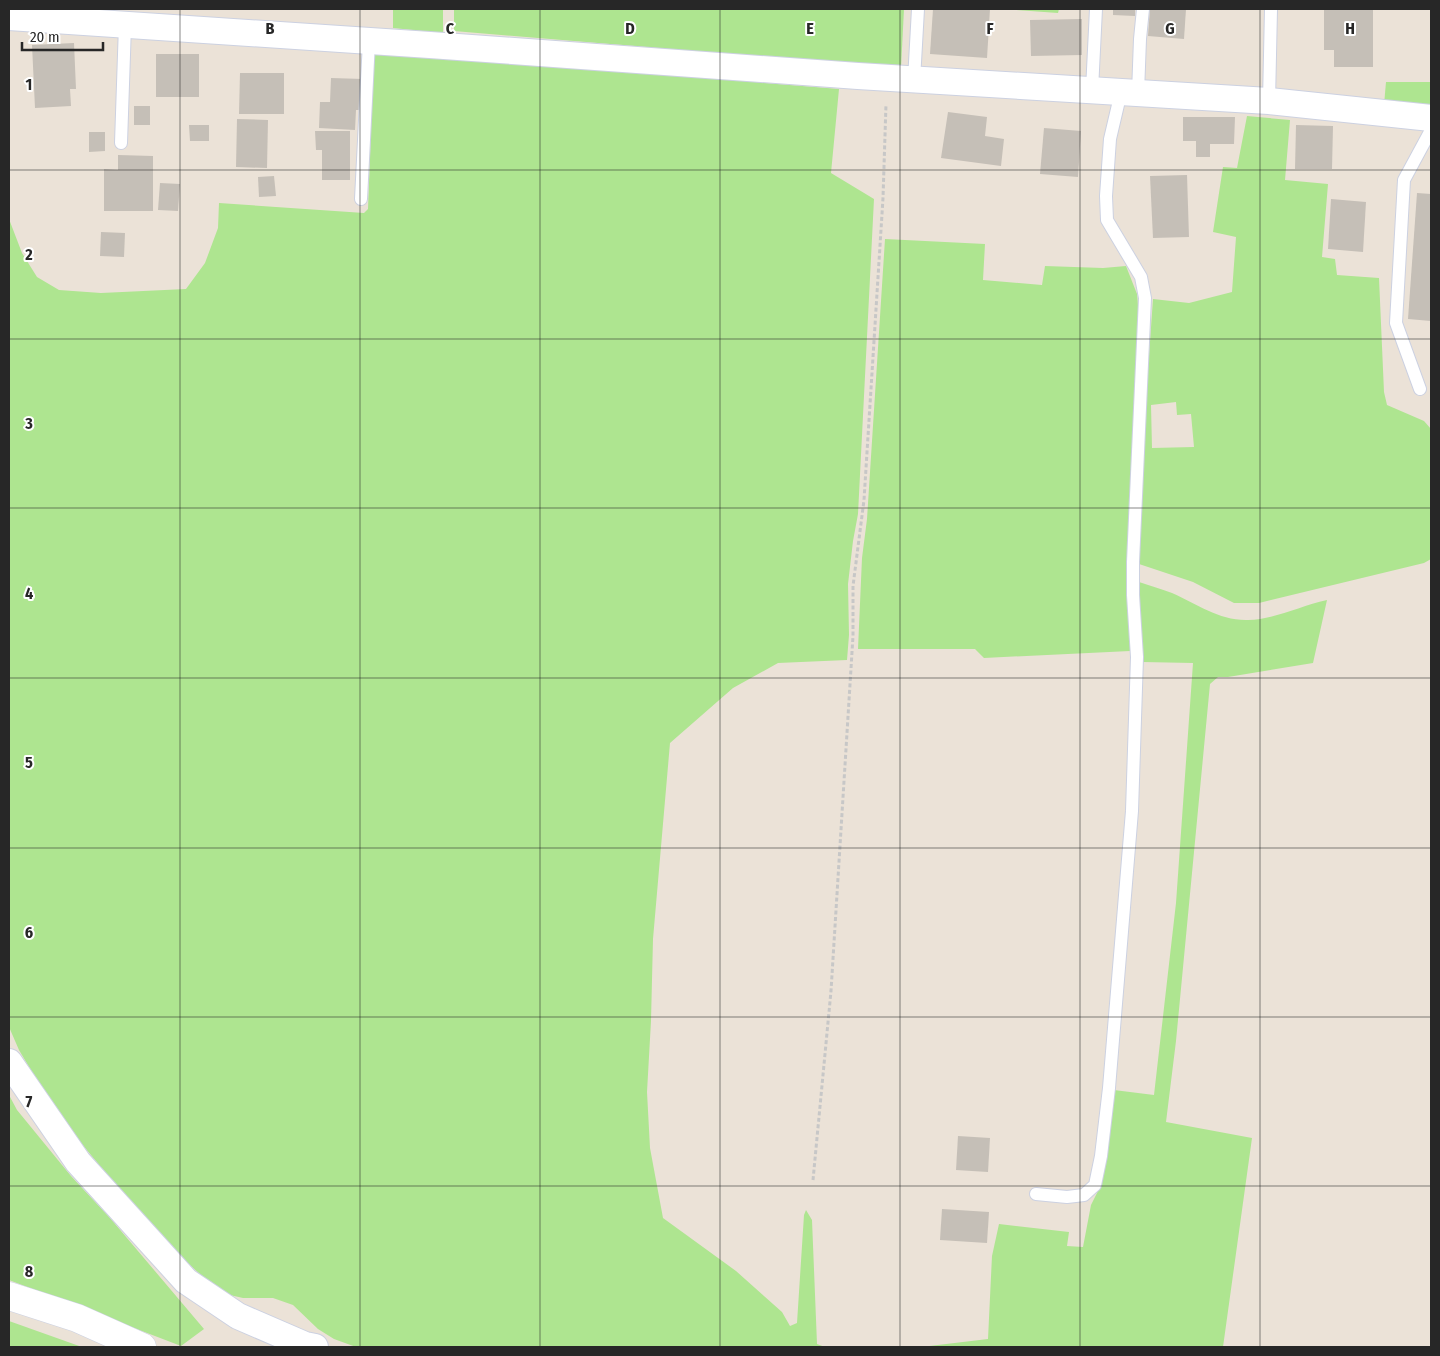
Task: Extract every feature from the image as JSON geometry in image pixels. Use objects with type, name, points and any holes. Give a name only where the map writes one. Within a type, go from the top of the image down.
[{"type":"main road","points":[[9,1296],[77,1318],[142,1347]]},
{"type":"street","points":[[18,13],[125,25],[914,80],[1269,101],[1431,118]]},
{"type":"street","points":[[9,1062],[78,1162],[186,1281],[238,1316],[305,1345],[315,1347]]},
{"type":"lane","points":[[914,80],[918,9]]},
{"type":"lane","points":[[1092,90],[1096,9]]},
{"type":"lane","points":[[1036,1194],[1067,1197],[1084,1195],[1095,1185],[1101,1156],[1109,1088],[1132,811],[1137,657],[1133,562],[1146,298],[1141,277],[1107,220],[1106,196],[1110,139],[1130,93],[1140,39],[1143,9]]},
{"type":"lane","points":[[1269,101],[1271,9]]},
{"type":"lane","points":[[121,143],[125,25]]},
{"type":"lane","points":[[361,199],[369,41]]},
{"type":"lane","points":[[1420,389],[1396,322],[1396,313],[1404,180],[1431,130]]},
{"type":"path","points":[[813,1180],[834,940],[854,636],[853,586],[864,500],[883,198],[887,78]]},
{"type":"green space","points":[[393,9],[443,9],[443,33],[393,28]]},
{"type":"green space","points":[[454,9],[904,9],[901,68],[454,31]]},
{"type":"green space","points":[[1003,9],[1059,9],[1058,13]]},
{"type":"green space","points":[[374,51],[839,89],[831,173],[874,199],[858,514],[848,584],[849,635],[847,660],[778,663],[733,688],[670,743],[653,939],[647,1092],[650,1148],[663,1218],[736,1271],[782,1312],[790,1326],[797,1323],[804,1215],[806,1210],[812,1220],[817,1344],[825,1347],[356,1347],[334,1339],[318,1329],[293,1305],[273,1298],[243,1298],[221,1293],[171,1248],[129,1201],[57,1114],[19,1050],[9,1027],[9,219],[22,253],[37,277],[59,290],[101,293],[186,289],[205,263],[218,228],[219,203],[364,213],[368,209]]},
{"type":"green space","points":[[1386,82],[1431,82],[1431,105],[1384,105]]},
{"type":"green space","points":[[1247,116],[1290,120],[1285,180],[1328,184],[1322,257],[1335,259],[1337,275],[1379,278],[1384,392],[1387,405],[1424,421],[1431,429],[1431,559],[1424,563],[1259,603],[1234,603],[1193,582],[1139,564],[1146,398],[1153,299],[1189,303],[1232,292],[1236,237],[1213,232],[1223,167],[1237,168]],"holes":[[[1176,402],[1177,415],[1191,414],[1194,447],[1152,448],[1151,405]]]},
{"type":"green space","points":[[885,239],[985,244],[983,280],[1042,285],[1045,266],[1103,268],[1126,266],[1137,294],[1139,316],[1135,381],[1130,651],[984,658],[975,649],[858,649],[862,558],[867,519]]},
{"type":"green space","points":[[1139,582],[1172,593],[1218,615],[1238,620],[1278,615],[1327,600],[1313,663],[1218,677],[1210,684],[1176,1041],[1166,1122],[1252,1138],[1223,1347],[921,1347],[988,1339],[992,1256],[999,1224],[1069,1232],[1067,1246],[1083,1247],[1091,1205],[1099,1189],[1114,1090],[1154,1095],[1176,903],[1193,663],[1142,662]]},
{"type":"green space","points":[[9,1095],[17,1110],[71,1176],[110,1218],[204,1329],[181,1346],[9,1280]]},
{"type":"green space","points":[[9,1321],[82,1347],[9,1347]]},
{"type":"building","points":[[933,9],[990,9],[987,58],[930,54]]},
{"type":"building","points":[[1113,9],[1135,9],[1135,16],[1113,15]]},
{"type":"building","points":[[1150,9],[1186,9],[1184,39],[1148,36]]},
{"type":"building","points":[[1324,9],[1373,9],[1373,67],[1334,67],[1334,50],[1324,50]]},
{"type":"building","points":[[1082,19],[1082,55],[1031,56],[1030,20]]},
{"type":"building","points":[[74,43],[76,89],[70,89],[71,106],[35,108],[32,45]]},
{"type":"building","points":[[156,54],[199,54],[199,97],[156,97]]},
{"type":"building","points":[[240,73],[284,73],[284,114],[239,114]]},
{"type":"building","points":[[331,78],[363,79],[362,110],[356,110],[355,130],[319,128],[320,102],[330,102]]},
{"type":"building","points":[[134,106],[150,106],[150,125],[134,125]]},
{"type":"building","points":[[948,112],[987,117],[985,136],[1004,139],[1001,166],[941,158]]},
{"type":"building","points":[[1183,117],[1235,117],[1234,144],[1210,144],[1210,157],[1196,157],[1196,141],[1183,141]]},
{"type":"building","points":[[237,119],[268,120],[267,168],[236,167]]},
{"type":"building","points":[[189,125],[209,125],[209,141],[190,141]]},
{"type":"building","points":[[1296,125],[1333,126],[1332,169],[1295,169]]},
{"type":"building","points":[[1044,128],[1081,131],[1078,177],[1040,174]]},
{"type":"building","points":[[315,131],[350,131],[350,180],[322,180],[322,150],[316,150]]},
{"type":"building","points":[[89,132],[105,132],[105,151],[89,152]]},
{"type":"building","points":[[118,155],[153,156],[153,211],[104,211],[104,169],[118,170]]},
{"type":"building","points":[[1187,175],[1189,237],[1153,238],[1150,176]]},
{"type":"building","points":[[274,176],[276,196],[259,197],[258,177]]},
{"type":"building","points":[[160,183],[180,184],[178,211],[158,210]]},
{"type":"building","points":[[1417,193],[1431,194],[1431,321],[1408,319]]},
{"type":"building","points":[[1331,199],[1366,202],[1363,252],[1328,249]]},
{"type":"building","points":[[101,232],[125,233],[124,257],[100,256]]},
{"type":"building","points":[[958,1136],[990,1138],[988,1172],[956,1170]]},
{"type":"building","points":[[942,1209],[989,1212],[987,1243],[940,1240]]}]
